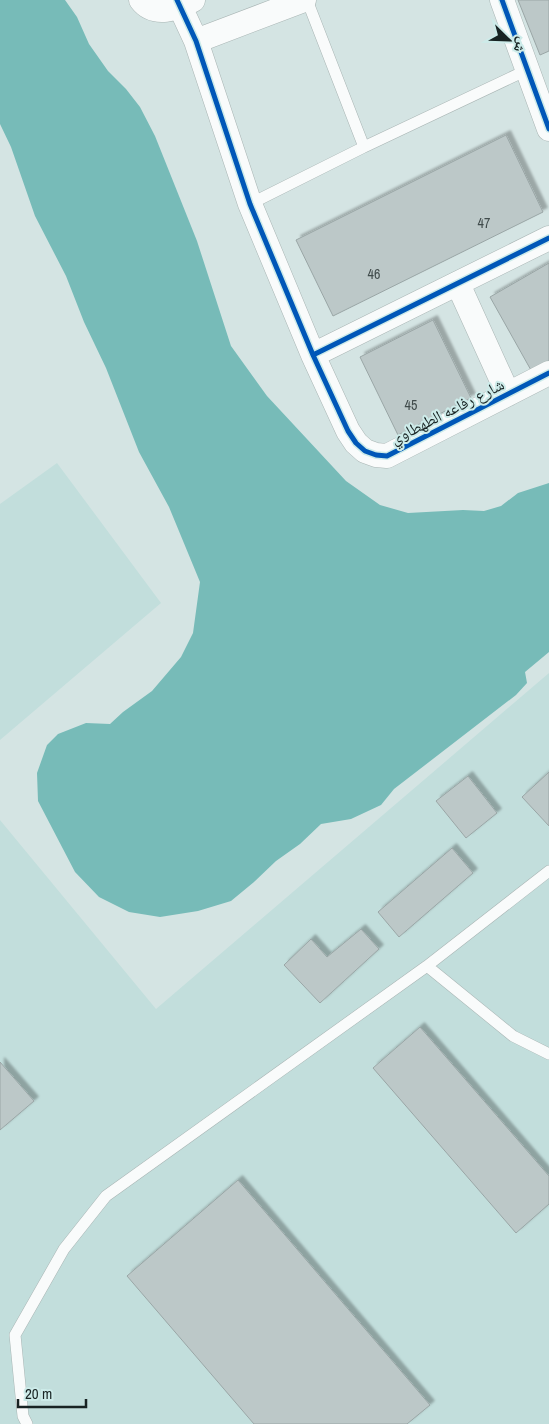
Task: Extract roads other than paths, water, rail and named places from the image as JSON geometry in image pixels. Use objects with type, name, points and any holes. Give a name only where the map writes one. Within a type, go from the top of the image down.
[{"type":"street","points":[[141,0],[143,3],[159,10],[184,2],[250,204],[313,355],[549,238]]},
{"type":"street","points":[[196,40],[305,0]]},
{"type":"street","points":[[502,0],[535,82],[549,129]]},
{"type":"street","points":[[458,284],[508,394]]},
{"type":"street","name":"شارع رفاعه الطهطاوي","points":[[313,355],[348,431],[356,443],[376,455],[387,456],[549,374]]},
{"type":"lane","points":[[305,0],[364,147]]},
{"type":"lane","points":[[250,204],[364,147],[535,82]]},
{"type":"lane","points":[[27,1424],[23,1416],[15,1334],[64,1249],[106,1196],[427,966],[549,871]]},
{"type":"lane","points":[[427,966],[513,1036],[549,1054]]},
{"type":"water","points":[[0,0],[65,0],[77,17],[89,44],[108,71],[140,107],[155,136],[197,241],[231,346],[267,396],[346,481],[380,505],[408,513],[463,510],[484,511],[501,506],[518,493],[549,483],[549,652],[525,672],[527,683],[516,695],[394,789],[381,805],[351,819],[321,824],[300,844],[276,861],[231,901],[198,911],[160,917],[129,912],[99,897],[75,872],[38,801],[37,773],[47,745],[58,734],[86,723],[110,724],[152,691],[181,657],[193,633],[200,582],[169,507],[139,452],[106,368],[84,322],[66,276],[35,216],[11,147],[0,124]]}]
